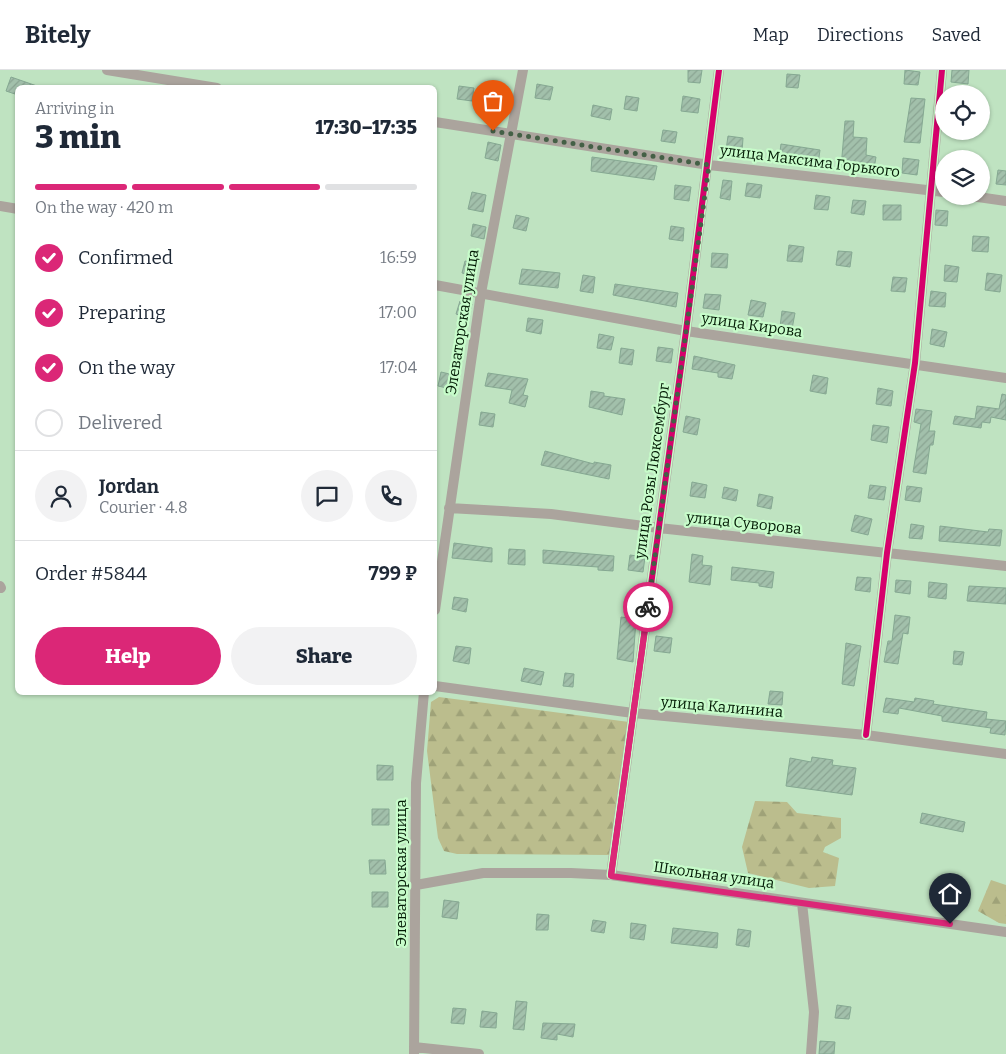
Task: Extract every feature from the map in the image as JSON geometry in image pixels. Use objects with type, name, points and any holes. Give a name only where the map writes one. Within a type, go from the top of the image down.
[{"type":"street","points":[[107,70],[199,85]]},
{"type":"street","name":"Элеваторская улица","points":[[437,595],[481,293],[523,70]]},
{"type":"street","name":"улица Розы Люксембург","points":[[611,876],[709,165],[719,70]]},
{"type":"street","points":[[866,735],[887,554],[915,363],[942,70]]},
{"type":"street","name":"улица Максима Горького","points":[[437,122],[709,165],[935,191]]},
{"type":"street","points":[[990,199],[1006,201]]},
{"type":"street","points":[[0,206],[15,208]]},
{"type":"street","name":"улица Кирова","points":[[437,285],[686,331],[915,363],[1006,378]]},
{"type":"street","name":"улица Суворова","points":[[449,508],[551,514],[659,528],[1006,566]]},
{"type":"street","name":"улица Калинина","points":[[437,686],[633,713],[866,735],[1006,754]]},
{"type":"street","name":"Элеваторская улица","points":[[414,1051],[416,783],[424,695]]},
{"type":"street","name":"Школьная улица","points":[[416,885],[483,872],[570,872],[611,876],[1006,932]]},
{"type":"street","points":[[802,903],[814,1012],[811,1054]]},
{"type":"street","points":[[414,1051],[479,1054]]},
{"type":"green space","points":[[439,697],[629,722],[610,855],[457,854],[444,851],[438,838],[427,751],[431,702]]},
{"type":"green space","points":[[755,801],[787,802],[797,813],[841,818],[841,838],[825,847],[823,852],[839,858],[835,886],[809,888],[748,873],[742,847]]},
{"type":"green space","points":[[991,880],[1006,885],[1006,924],[999,923],[978,911]]},
{"type":"building","points":[[688,70],[702,70],[700,83],[688,82]]},
{"type":"building","points":[[905,70],[920,72],[918,85],[904,84]]},
{"type":"building","points":[[952,70],[969,70],[968,84],[951,82]]},
{"type":"building","points":[[787,74],[800,75],[798,88],[786,87]]},
{"type":"building","points":[[11,77],[34,85],[15,85],[15,94],[6,91]]},
{"type":"building","points":[[537,84],[553,87],[550,100],[535,98]]},
{"type":"building","points":[[459,86],[474,88],[472,101],[457,99]]},
{"type":"building","points":[[626,96],[639,98],[637,111],[624,109]]},
{"type":"building","points":[[683,96],[700,99],[698,113],[681,111]]},
{"type":"building","points":[[911,98],[925,99],[920,143],[904,142]]},
{"type":"building","points":[[593,105],[612,109],[610,120],[591,116]]},
{"type":"building","points":[[845,121],[854,121],[853,137],[867,138],[866,155],[876,157],[874,169],[850,165],[849,169],[841,168]]},
{"type":"building","points":[[663,130],[677,132],[675,143],[661,141]]},
{"type":"building","points":[[728,136],[743,138],[742,152],[726,150]]},
{"type":"building","points":[[488,142],[501,145],[498,161],[485,158]]},
{"type":"building","points":[[781,144],[820,150],[818,164],[779,159]]},
{"type":"building","points":[[592,157],[657,166],[654,180],[591,171]]},
{"type":"building","points":[[903,158],[919,160],[917,175],[902,173]]},
{"type":"building","points":[[998,170],[1006,171],[1006,185],[996,184]]},
{"type":"building","points":[[723,180],[732,181],[730,200],[720,198]]},
{"type":"building","points":[[747,183],[762,185],[760,198],[745,196]]},
{"type":"building","points":[[675,185],[691,187],[689,201],[674,199]]},
{"type":"building","points":[[472,192],[486,195],[483,212],[468,209]]},
{"type":"building","points":[[816,195],[830,197],[828,210],[814,209]]},
{"type":"building","points":[[853,200],[866,201],[864,215],[851,213]]},
{"type":"building","points":[[883,205],[901,205],[901,220],[883,220]]},
{"type":"building","points":[[936,210],[948,211],[947,226],[935,225]]},
{"type":"building","points":[[516,215],[529,218],[526,231],[513,228]]},
{"type":"building","points":[[473,224],[486,227],[484,239],[471,236]]},
{"type":"building","points":[[671,226],[684,228],[683,241],[669,239]]},
{"type":"building","points":[[973,236],[989,237],[988,252],[972,251]]},
{"type":"building","points":[[789,245],[804,247],[802,262],[787,261]]},
{"type":"building","points":[[838,251],[852,252],[850,267],[836,265]]},
{"type":"building","points":[[712,253],[728,254],[727,268],[711,267]]},
{"type":"building","points":[[465,261],[477,263],[475,276],[462,273]]},
{"type":"building","points":[[945,265],[959,267],[957,282],[944,281]]},
{"type":"building","points":[[522,269],[560,273],[558,288],[519,284]]},
{"type":"building","points":[[987,273],[1002,275],[1000,292],[985,290]]},
{"type":"building","points":[[583,275],[595,277],[593,293],[580,291]]},
{"type":"building","points":[[893,277],[907,278],[905,292],[891,291]]},
{"type":"building","points":[[615,284],[678,293],[676,307],[613,295]]},
{"type":"building","points":[[931,291],[946,293],[945,307],[929,306]]},
{"type":"building","points":[[705,294],[721,295],[719,310],[703,308]]},
{"type":"building","points":[[751,300],[766,303],[763,317],[748,315]]},
{"type":"building","points":[[460,301],[472,304],[468,318],[456,314]]},
{"type":"building","points":[[782,311],[795,313],[792,329],[780,327]]},
{"type":"building","points":[[528,318],[543,320],[541,334],[526,331]]},
{"type":"building","points":[[932,329],[947,332],[944,347],[930,344]]},
{"type":"building","points":[[599,334],[614,337],[611,350],[597,348]]},
{"type":"building","points":[[658,347],[673,349],[671,363],[656,361]]},
{"type":"building","points":[[621,348],[634,350],[632,365],[619,363]]},
{"type":"building","points":[[694,356],[735,365],[732,379],[718,377],[718,373],[692,369]]},
{"type":"building","points":[[441,372],[454,375],[451,389],[438,386]]},
{"type":"building","points":[[488,373],[528,379],[523,395],[528,396],[525,407],[509,403],[512,390],[485,386]]},
{"type":"building","points":[[813,375],[828,378],[826,394],[810,391]]},
{"type":"building","points":[[878,388],[893,391],[891,406],[876,404]]},
{"type":"building","points":[[591,391],[604,393],[604,396],[625,399],[622,415],[589,407]]},
{"type":"building","points":[[1002,394],[1006,395],[1006,420],[991,417],[990,423],[982,422],[981,428],[953,424],[955,416],[975,419],[977,406],[999,409]]},
{"type":"building","points":[[916,409],[932,411],[929,431],[935,431],[933,445],[930,445],[926,474],[913,472],[921,424],[914,422]]},
{"type":"building","points":[[481,412],[495,414],[493,427],[479,425]]},
{"type":"building","points":[[686,416],[700,419],[697,435],[683,432]]},
{"type":"building","points":[[873,425],[889,427],[887,443],[871,440]]},
{"type":"building","points":[[545,451],[594,464],[594,462],[611,465],[609,479],[541,465]]},
{"type":"building","points":[[692,482],[707,485],[705,498],[690,496]]},
{"type":"building","points":[[870,485],[886,487],[884,500],[868,498]]},
{"type":"building","points":[[907,486],[922,488],[920,502],[905,500]]},
{"type":"building","points":[[724,487],[738,490],[736,501],[722,498]]},
{"type":"building","points":[[759,494],[773,497],[771,509],[757,506]]},
{"type":"building","points":[[855,515],[872,519],[868,535],[851,531]]},
{"type":"building","points":[[911,524],[924,526],[922,539],[909,538]]},
{"type":"building","points":[[940,526],[988,532],[989,529],[1002,530],[1000,546],[939,541]]},
{"type":"building","points":[[454,543],[492,548],[492,562],[452,558]]},
{"type":"building","points":[[509,549],[525,550],[525,565],[508,564]]},
{"type":"building","points":[[543,550],[614,556],[613,571],[598,570],[598,567],[543,563]]},
{"type":"building","points":[[692,554],[703,556],[702,565],[712,566],[710,585],[689,582]]},
{"type":"building","points":[[630,555],[645,557],[643,572],[628,570]]},
{"type":"building","points":[[732,567],[774,572],[772,588],[759,586],[759,583],[731,580]]},
{"type":"building","points":[[857,577],[871,578],[870,592],[855,590]]},
{"type":"building","points":[[896,580],[911,581],[910,594],[895,592]]},
{"type":"building","points":[[929,582],[947,584],[946,599],[928,597]]},
{"type":"building","points":[[969,586],[1006,588],[1006,604],[967,601]]},
{"type":"building","points":[[454,597],[468,599],[466,612],[452,609]]},
{"type":"building","points":[[895,615],[910,617],[908,634],[903,633],[898,664],[884,662],[888,641],[892,641]]},
{"type":"building","points":[[621,617],[636,619],[633,662],[617,659]]},
{"type":"building","points":[[656,636],[672,638],[670,653],[654,651]]},
{"type":"building","points":[[846,643],[861,646],[854,686],[842,684]]},
{"type":"building","points":[[456,646],[471,648],[469,664],[453,661]]},
{"type":"building","points":[[954,651],[964,652],[962,665],[953,664]]},
{"type":"building","points":[[524,668],[544,672],[541,685],[521,681]]},
{"type":"building","points":[[565,673],[574,674],[573,687],[563,686]]},
{"type":"building","points":[[770,691],[783,692],[782,705],[768,704]]},
{"type":"building","points":[[886,698],[914,702],[915,698],[934,701],[933,704],[987,712],[986,719],[1006,721],[1005,735],[990,733],[991,728],[942,721],[942,716],[899,708],[898,714],[883,712]]},
{"type":"building","points":[[812,757],[833,760],[832,765],[856,768],[852,795],[786,786],[790,758],[811,762]]},
{"type":"building","points":[[377,765],[393,766],[393,780],[377,780]]},
{"type":"building","points":[[372,809],[389,809],[389,825],[372,825]]},
{"type":"building","points":[[922,813],[965,822],[963,832],[920,823]]},
{"type":"building","points":[[369,860],[385,860],[386,874],[370,874]]},
{"type":"building","points":[[372,892],[388,892],[388,907],[372,907]]},
{"type":"building","points":[[444,900],[459,902],[457,919],[442,917]]},
{"type":"building","points":[[537,914],[549,915],[548,930],[536,930]]},
{"type":"building","points":[[593,920],[606,922],[604,933],[591,931]]},
{"type":"building","points":[[631,923],[646,925],[644,940],[630,938]]},
{"type":"building","points":[[673,928],[718,933],[717,948],[671,943]]},
{"type":"building","points":[[738,929],[751,931],[749,947],[736,945]]},
{"type":"building","points":[[516,1001],[527,1002],[524,1030],[513,1029]]},
{"type":"building","points":[[837,1005],[851,1007],[849,1019],[835,1018]]},
{"type":"building","points":[[453,1008],[466,1009],[464,1024],[451,1023]]},
{"type":"building","points":[[482,1011],[497,1013],[496,1028],[480,1027]]},
{"type":"building","points":[[543,1023],[575,1024],[573,1037],[557,1034],[557,1040],[541,1038]]},
{"type":"building","points":[[820,1041],[835,1042],[834,1054],[819,1054]]},
{"type":"cycle path","points":[[611,875],[686,331],[719,70]]},
{"type":"cycle path","points":[[866,735],[887,553],[915,363],[942,70]]},
{"type":"way so far","points":[[493,131],[709,165],[648,607]]},
{"type":"route","points":[[648,607],[611,876],[950,924]]}]
